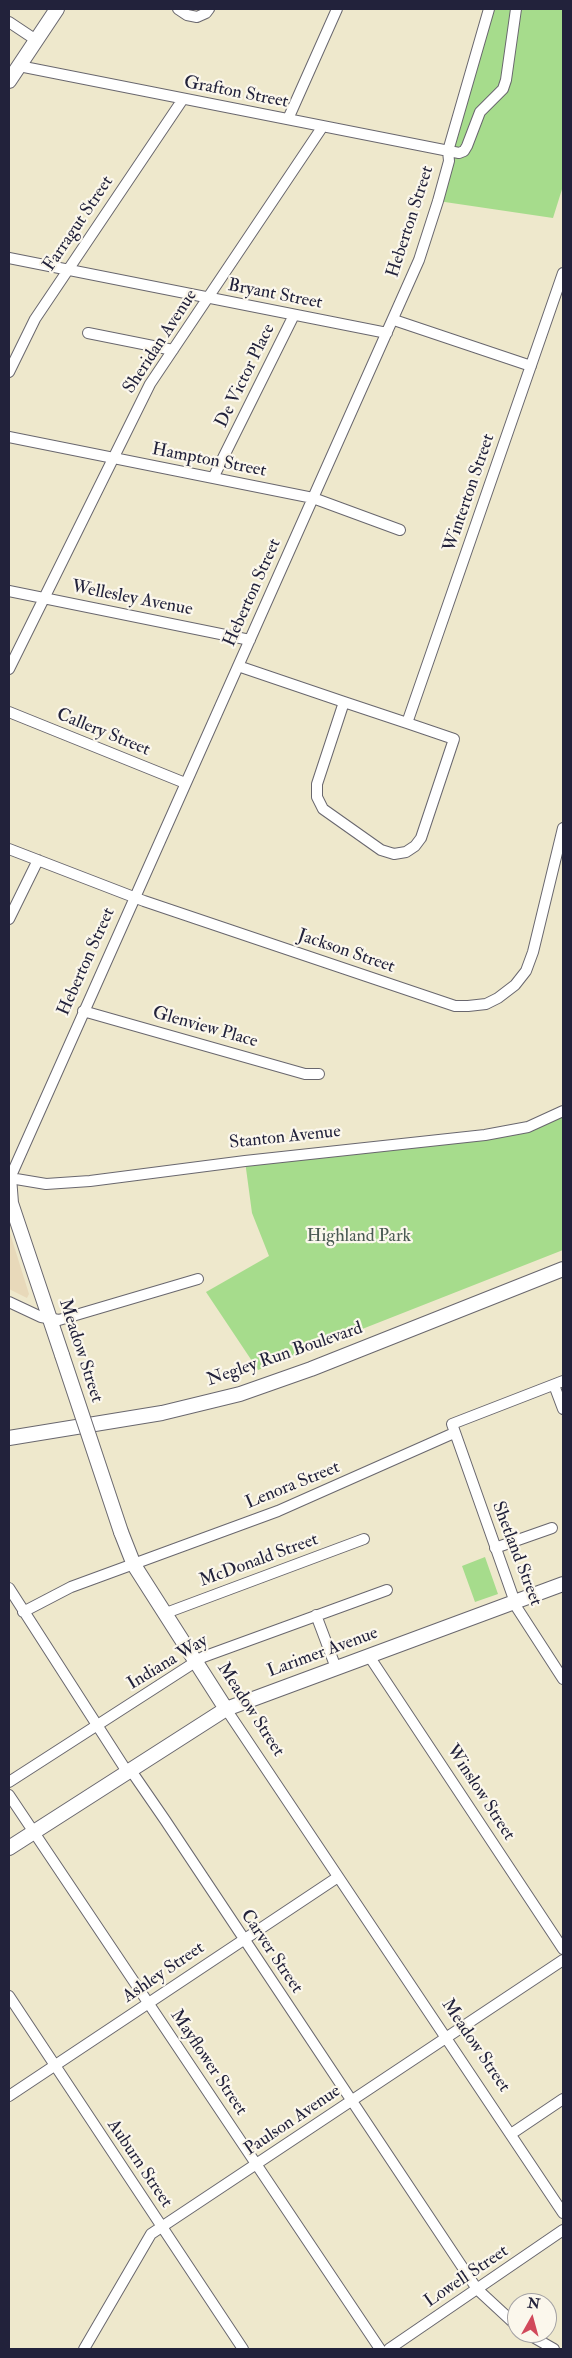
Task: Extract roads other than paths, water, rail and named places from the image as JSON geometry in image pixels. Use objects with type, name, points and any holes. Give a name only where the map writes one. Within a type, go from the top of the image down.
[{"type":"main road","points":[[9,81],[57,9]]},
{"type":"main road","name":"Meadow Street","points":[[9,1177],[11,1203],[121,1532],[134,1565],[226,1709]]},
{"type":"main road","name":"Negley Run Boulevard","points":[[9,1428],[140,1408],[237,1386],[308,1361],[563,1260]]},
{"type":"main road","name":"Negley Run Boulevard","points":[[9,1438],[149,1415],[240,1394],[311,1369],[563,1269]]},
{"type":"main road","name":"Larimer Avenue","points":[[9,1848],[226,1709],[563,1584]]},
{"type":"street","points":[[178,9],[187,15],[197,17],[206,13],[209,9]]},
{"type":"street","points":[[288,119],[337,9]]},
{"type":"street","name":"Heberton Street","points":[[9,1177],[394,320],[422,252],[449,161],[448,151],[489,9]]},
{"type":"street","points":[[448,151],[459,153],[464,151],[480,112],[503,89],[506,80],[516,9]]},
{"type":"street","points":[[9,22],[36,40]]},
{"type":"street","name":"Grafton Street","points":[[18,66],[448,151]]},
{"type":"street","name":"Farragut Street","points":[[9,372],[35,319],[183,98]]},
{"type":"street","name":"Sheridan Avenue","points":[[9,669],[150,384],[322,126]]},
{"type":"street","name":"Bryant Street","points":[[9,258],[387,333]]},
{"type":"street","name":"Winterton Street","points":[[407,723],[563,273]]},
{"type":"street","name":"De Victor Place","points":[[213,478],[294,315]]},
{"type":"street","points":[[394,320],[531,366]]},
{"type":"street","points":[[88,332],[174,350]]},
{"type":"street","name":"Hampton Street","points":[[9,437],[313,498],[400,530]]},
{"type":"street","name":"Wellesley Avenue","points":[[9,591],[250,640]]},
{"type":"street","points":[[238,666],[454,738],[421,838],[415,846],[406,852],[394,854],[381,850],[323,809],[317,797],[316,784],[344,702]]},
{"type":"street","name":"Callery Street","points":[[9,712],[186,783]]},
{"type":"street","name":"Jackson Street","points":[[9,849],[134,898],[455,1006],[486,1004],[498,998],[515,985],[526,971],[533,952],[563,828]]},
{"type":"street","points":[[9,920],[38,860]]},
{"type":"street","name":"Glenview Place","points":[[83,1011],[305,1074],[319,1074]]},
{"type":"street","name":"Stanton Avenue","points":[[9,1177],[46,1184],[90,1181],[245,1161],[485,1135],[528,1127],[563,1111]]},
{"type":"street","points":[[9,1302],[41,1317],[60,1320],[198,1279]]},
{"type":"street","points":[[559,1383],[563,1409]]},
{"type":"street","name":"Lenora Street","points":[[23,1612],[71,1587],[278,1511],[454,1433],[452,1424],[559,1383]]},
{"type":"street","name":"Shetland Street","points":[[454,1433],[517,1608],[563,1679]]},
{"type":"street","points":[[496,1548],[552,1528]]},
{"type":"street","name":"McDonald Street","points":[[166,1613],[364,1539]]},
{"type":"street","name":"Carver Street","points":[[9,1588],[124,1767],[134,1775],[155,1805],[477,2289],[507,2317]]},
{"type":"street","name":"Indiana Way","points":[[9,1782],[195,1661],[316,1614],[387,1590]]},
{"type":"street","points":[[316,1614],[336,1668]]},
{"type":"street","name":"Winslow Street","points":[[369,1656],[563,1949]]},
{"type":"street","name":"Meadow Street","points":[[226,1709],[563,2213]]},
{"type":"street","name":"Mayflower Street","points":[[9,1794],[380,2349]]},
{"type":"street","name":"Ashley Street","points":[[9,2096],[338,1877]]},
{"type":"street","name":"Paulson Avenue","points":[[84,2349],[151,2234],[563,1960]]},
{"type":"street","name":"Auburn Street","points":[[9,1996],[243,2349]]},
{"type":"street","points":[[510,2134],[563,2099]]},
{"type":"street","name":"Lowell Street","points":[[389,2349],[563,2230]]},
{"type":"park label","name":"Highland Park","points":[[359,1237]]}]
